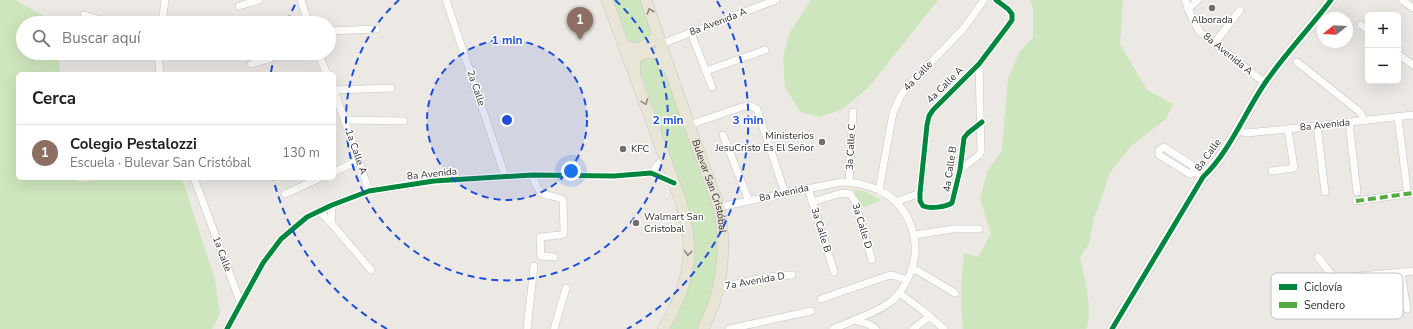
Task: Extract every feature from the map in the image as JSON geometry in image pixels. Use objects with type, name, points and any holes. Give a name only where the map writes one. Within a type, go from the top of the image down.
[{"type":"main road","points":[[607,0],[681,202],[689,248],[679,299],[663,329]]},
{"type":"main road","name":"Bulevar San Cristóbal","points":[[646,0],[719,208],[721,219],[723,251],[718,288],[713,306],[702,329]]},
{"type":"main road","points":[[624,45],[635,48],[659,39]]},
{"type":"main road","points":[[636,78],[634,62],[636,58],[641,54],[647,53],[656,53],[660,55],[675,96],[682,105]]},
{"type":"street","points":[[163,16],[165,0]]},
{"type":"street","points":[[239,6],[259,0]]},
{"type":"street","points":[[301,0],[306,16]]},
{"type":"street","name":"2a Calle","points":[[446,0],[505,176]]},
{"type":"street","name":"8a Avenida A","points":[[659,39],[692,33],[776,0]]},
{"type":"street","name":"4a Calle","points":[[879,190],[893,113],[901,95],[964,29],[984,0]]},
{"type":"street","name":"4a Calle A","points":[[923,206],[920,200],[920,193],[929,116],[933,110],[979,64],[1012,20],[1012,14],[1008,9],[996,0]]},
{"type":"street","name":"8a Avenida A","points":[[1185,0],[1200,32],[1265,83]]},
{"type":"street","points":[[1188,9],[1198,0]]},
{"type":"street","points":[[1402,0],[1413,8]]},
{"type":"street","name":"8a Calle","points":[[1112,329],[1203,177],[1212,168],[1265,83],[1327,2]]},
{"type":"street","points":[[1214,44],[1240,10]]},
{"type":"street","points":[[84,14],[90,16]]},
{"type":"street","points":[[1361,25],[1365,28]]},
{"type":"street","points":[[336,31],[376,29]]},
{"type":"street","points":[[692,33],[712,87]]},
{"type":"street","points":[[706,71],[765,50]]},
{"type":"street","points":[[1401,56],[1413,65]]},
{"type":"street","points":[[159,60],[160,72]]},
{"type":"street","points":[[251,64],[266,60]]},
{"type":"street","points":[[321,60],[326,72]]},
{"type":"street","points":[[1297,62],[1360,112],[1364,120]]},
{"type":"street","points":[[960,170],[982,151],[979,64]]},
{"type":"street","points":[[336,90],[391,88]]},
{"type":"street","points":[[689,125],[752,105],[757,109],[785,193]]},
{"type":"street","name":"3a Calle C","points":[[849,182],[853,112]]},
{"type":"street","name":"1a Calle A","points":[[338,113],[344,120],[370,191]]},
{"type":"street","name":"8a Avenida","points":[[1237,130],[1246,132],[1288,129],[1413,115]]},
{"type":"street","points":[[1356,201],[1410,191],[1398,117]]},
{"type":"street","points":[[344,120],[404,121]]},
{"type":"street","name":"4a Calle B","points":[[923,206],[948,205],[952,203],[960,170],[964,138],[982,122]]},
{"type":"street","points":[[1349,122],[1358,192]]},
{"type":"street","points":[[1316,125],[1325,192]]},
{"type":"street","points":[[1272,171],[1294,168],[1288,129]]},
{"type":"street","points":[[724,135],[749,201]]},
{"type":"street","points":[[1194,172],[1193,166],[1164,147],[1159,150],[1159,155],[1190,174],[1194,172],[1203,177]]},
{"type":"street","points":[[651,173],[665,156]]},
{"type":"street","points":[[336,171],[359,160]]},
{"type":"street","name":"8a Calle","points":[[1120,329],[1209,180],[1212,168]]},
{"type":"street","name":"8a Avenida","points":[[241,304],[263,263],[281,239],[307,217],[370,191],[434,181],[532,175],[614,176],[651,173],[674,183]]},
{"type":"street","points":[[532,175],[539,191],[542,194],[558,197],[563,200],[563,234],[540,237],[541,256],[554,257]]},
{"type":"street","name":"1a Calle","points":[[195,180],[241,304]]},
{"type":"street","points":[[285,194],[316,180]]},
{"type":"street","name":"8a Avenida","points":[[719,208],[832,182],[849,182]]},
{"type":"street","points":[[833,329],[886,305],[899,294],[912,269],[915,257],[914,235],[907,217],[896,202],[879,190],[849,182]]},
{"type":"street","name":"3a Calle B","points":[[808,188],[834,272]]},
{"type":"street","name":"3a Calle D","points":[[812,202],[842,193],[850,194],[855,201],[872,260]]},
{"type":"street","points":[[896,202],[920,193]]},
{"type":"street","points":[[331,223],[332,206]]},
{"type":"street","points":[[320,211],[371,270]]},
{"type":"street","points":[[914,235],[953,229],[979,229]]},
{"type":"street","points":[[1318,257],[1331,273]]},
{"type":"street","points":[[527,329],[534,266]]},
{"type":"street","points":[[912,269],[955,293]]},
{"type":"street","points":[[1392,273],[1413,271]]},
{"type":"street","name":"7a Avenida D","points":[[718,288],[768,277],[792,275]]},
{"type":"street","points":[[821,299],[887,276],[892,275],[907,280]]},
{"type":"street","points":[[1403,287],[1407,309]]},
{"type":"street","points":[[554,329],[566,288]]},
{"type":"street","points":[[899,294],[930,316],[944,329]]},
{"type":"street","points":[[228,329],[241,304]]},
{"type":"street","points":[[729,329],[811,311]]},
{"type":"street","points":[[912,329],[930,316]]},
{"type":"street","points":[[854,320],[868,324],[876,329]]},
{"type":"green space","points":[[0,0],[15,0],[44,16],[16,16],[16,60],[59,60],[60,72],[16,72],[16,180],[77,180],[79,182],[96,180],[181,180],[184,184],[215,280],[220,314],[212,329],[0,329]]},
{"type":"green space","points":[[610,0],[641,0],[653,34],[641,43],[626,43]]},
{"type":"green space","points":[[811,0],[938,0],[868,88],[841,110],[820,117],[800,112],[785,87],[783,57],[790,32]]},
{"type":"green space","points":[[1030,0],[1123,0],[1120,44],[1147,90],[1173,104],[1166,119],[1131,146],[1109,174],[1094,218],[1089,244],[1080,257],[1089,303],[1086,329],[963,329],[961,291],[964,253],[978,257],[991,234],[980,199],[987,172],[1002,150],[1008,79],[1019,53],[1033,37],[1033,8]]},
{"type":"green space","points":[[652,57],[658,60],[680,103],[716,209],[720,235],[715,287],[700,329],[666,329],[692,248],[658,121],[639,69],[639,62],[642,58]]},
{"type":"green space","points":[[854,190],[864,191],[880,199],[881,201],[860,208]]},
{"type":"marked path","points":[[1356,201],[1413,193]]},
{"type":"cycle path","points":[[982,122],[964,138],[960,170],[952,203],[946,206],[938,207],[923,206],[920,201],[920,193],[929,116],[933,110],[979,64],[1012,20],[1012,14],[996,0]]},
{"type":"cycle path","points":[[1112,329],[1203,177],[1213,167],[1229,144],[1257,95],[1281,62],[1331,0]]},
{"type":"cycle path","points":[[227,329],[263,263],[281,239],[307,217],[332,205],[369,191],[434,181],[532,175],[614,176],[651,173],[674,183]]},
{"type":"place","name":"Alborada","points":[[1212,8]]},
{"type":"place","name":"Colegio Pestalozzi","points":[[580,40]]},
{"type":"place","name":"Ministerios JesuCristo Es El Señor","points":[[822,142]]},
{"type":"place","name":"KFC","points":[[623,149]]},
{"type":"place","name":"Walmart San Cristobal","points":[[636,223]]}]
